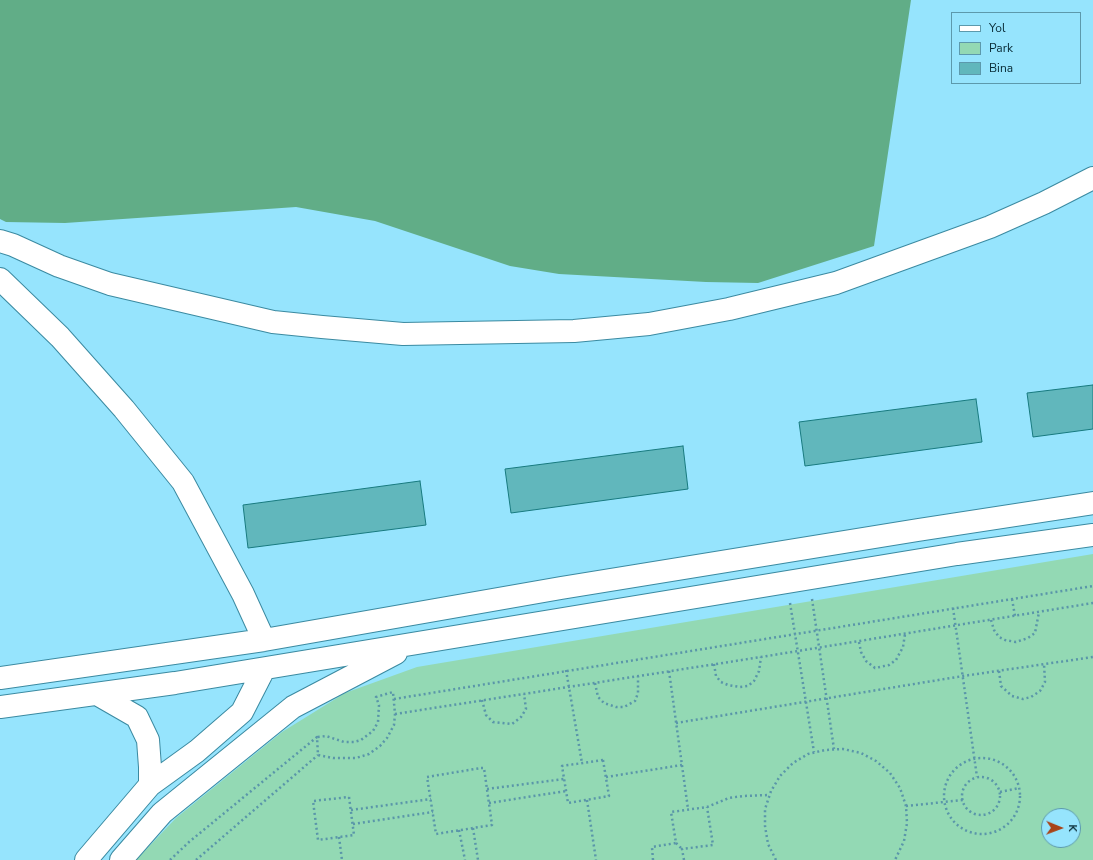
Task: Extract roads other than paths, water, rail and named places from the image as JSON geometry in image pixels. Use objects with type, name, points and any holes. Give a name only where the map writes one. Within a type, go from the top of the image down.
[{"type":"street","points":[[0,241],[59,266],[110,284],[273,322],[322,328],[403,334],[574,331],[649,324],[730,309],[836,282],[990,227],[1044,203],[1093,178]]},
{"type":"street","points":[[0,279],[60,337],[124,409],[184,482],[243,594],[264,640]]},
{"type":"street","points":[[0,678],[264,640],[569,586],[1093,503]]},
{"type":"street","points":[[0,707],[175,684],[957,554],[1093,535]]},
{"type":"street","points":[[121,860],[162,813],[293,707],[412,644]]},
{"type":"street","points":[[86,860],[150,785],[197,751],[242,712],[264,668]]},
{"type":"street","points":[[97,694],[137,717],[148,740],[150,785]]}]
